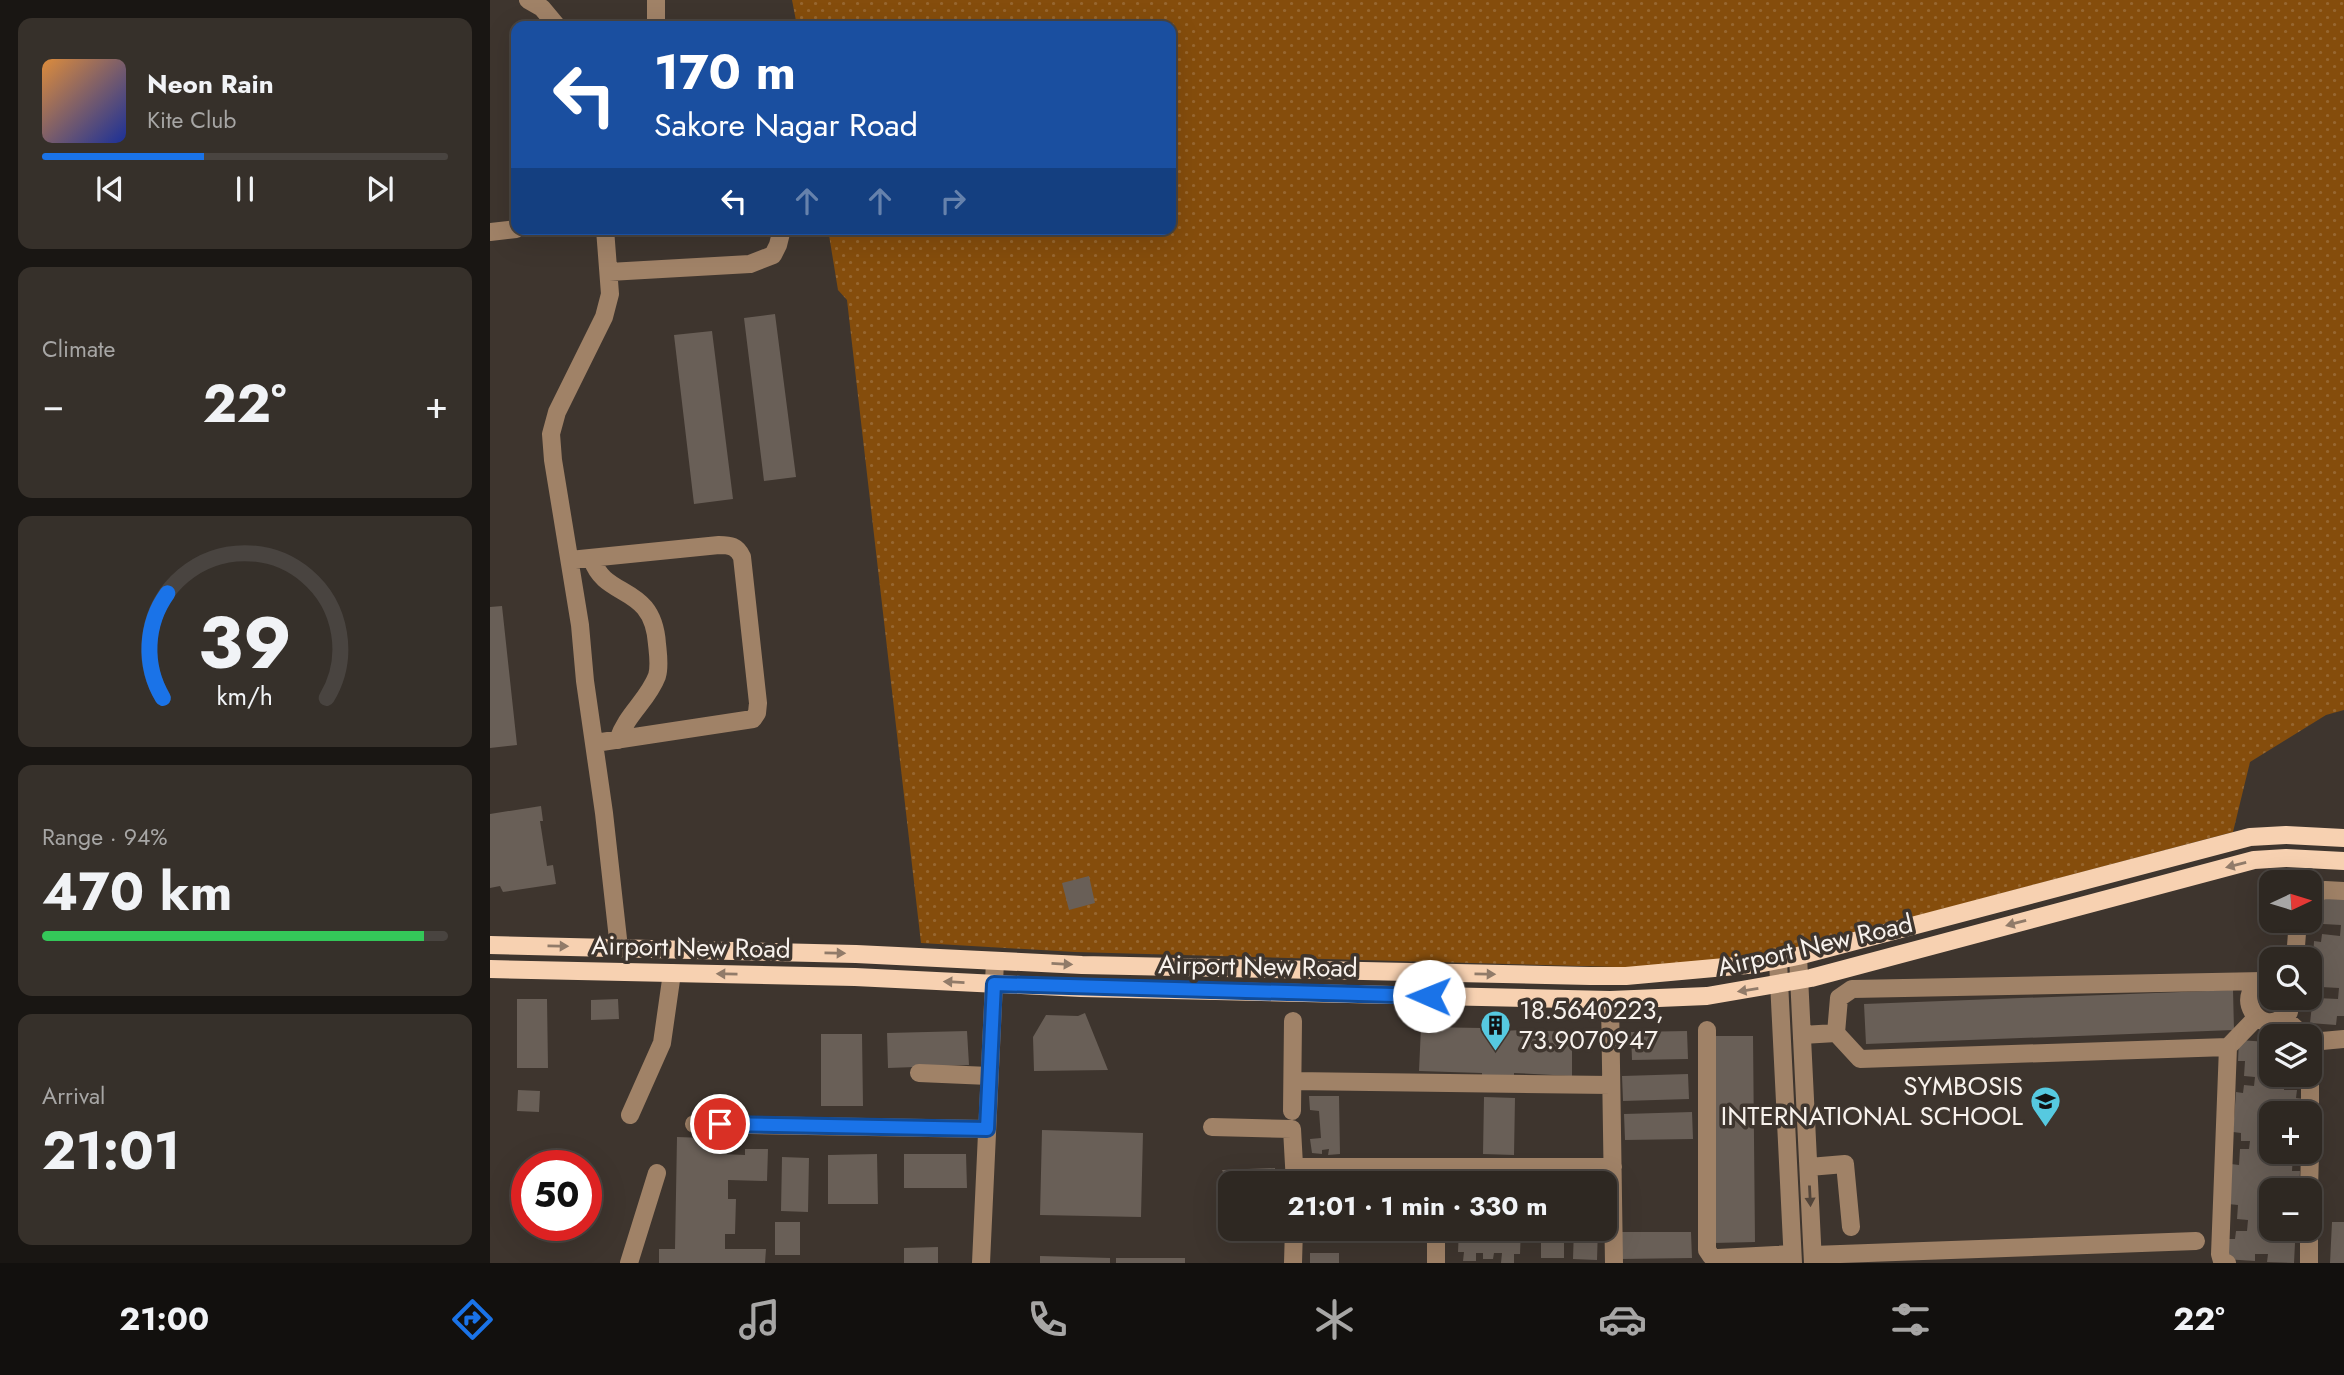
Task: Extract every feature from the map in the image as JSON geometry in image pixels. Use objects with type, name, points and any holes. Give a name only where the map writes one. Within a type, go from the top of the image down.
[{"type":"main road","name":"Airport New Road","points":[[490,945],[856,954],[995,961],[1626,976],[1778,961],[2242,839],[2269,835],[2344,838]]},
{"type":"main road","name":"Airport New Road","points":[[490,969],[855,977],[994,984],[1610,1000],[1707,996],[1800,980],[2246,862],[2286,858],[2344,861]]},
{"type":"street","points":[[656,0],[656,21]]},
{"type":"street","points":[[531,1],[542,8],[553,21]]},
{"type":"street","points":[[490,232],[511,230]]},
{"type":"street","points":[[606,235],[610,294],[604,317],[557,412],[551,434],[570,560],[619,948]]},
{"type":"street","points":[[609,272],[750,264],[773,255],[780,235]]},
{"type":"street","points":[[570,560],[719,545],[730,545],[738,550],[741,557],[758,703],[753,719],[594,743]]},
{"type":"street","points":[[592,559],[600,577],[628,592],[641,603],[651,615],[656,627],[658,673],[652,686],[622,726],[618,740]]},
{"type":"street","points":[[2322,891],[2344,891]]},
{"type":"street","points":[[1798,956],[1813,1259],[2196,1241]]},
{"type":"street","points":[[981,1263],[995,961]]},
{"type":"street","points":[[1707,1030],[1707,1250],[1711,1256],[1718,1258],[1793,1258],[1778,961]]},
{"type":"street","points":[[630,1115],[662,1043],[672,973]]},
{"type":"street","points":[[2228,1047],[1860,1059],[1836,1033],[1839,998],[1852,989],[2259,981]]},
{"type":"street","points":[[2259,986],[2252,990],[2249,998],[2256,1018],[2270,1023],[2283,1010]]},
{"type":"street","points":[[1610,1000],[1614,1263]]},
{"type":"street","points":[[2227,1263],[2222,1261],[2220,1254],[2228,1047],[2256,1018]]},
{"type":"street","points":[[1292,1111],[1293,1021]]},
{"type":"street","points":[[1802,1035],[1836,1033]]},
{"type":"street","points":[[2322,1040],[2344,1039]]},
{"type":"street","points":[[919,1073],[989,1076]]},
{"type":"street","points":[[1293,1081],[1611,1085]]},
{"type":"street","points":[[694,1124],[987,1129]]},
{"type":"street","points":[[1212,1127],[1292,1129],[1295,1171]]},
{"type":"street","points":[[1809,1167],[1845,1164],[1850,1227]]},
{"type":"street","points":[[1524,1171],[1613,1167]]},
{"type":"street","points":[[629,1263],[657,1173]]},
{"type":"street","points":[[1293,1263],[1294,1241]]},
{"type":"street","points":[[1436,1241],[1436,1263]]},
{"type":"street","points":[[2309,1241],[2309,1263]]},
{"type":"shaded area","points":[[792,0],[2344,0],[2344,710],[2326,715],[2250,762],[2233,832],[1754,959],[1655,968],[1075,952],[921,943],[847,300],[838,290],[829,235],[1176,235],[1176,21],[796,21]]},
{"type":"building","points":[[775,314],[796,477],[764,481],[744,318]]},
{"type":"building","points":[[712,331],[733,499],[694,504],[674,335]]},
{"type":"building","points":[[502,606],[517,745],[490,748],[490,607]]},
{"type":"building","points":[[541,806],[543,821],[540,821],[547,866],[553,865],[556,884],[503,892],[500,886],[490,888],[490,814]]},
{"type":"building","points":[[1089,876],[1095,903],[1069,910],[1062,883]]},
{"type":"building","points":[[2322,894],[2344,896],[2344,1016],[2337,1016],[2336,1025],[2310,1023],[2311,1010],[2322,1010],[2322,998],[2338,999],[2339,988],[2322,987],[2322,947],[2314,947],[2314,941],[2321,942],[2322,934],[2340,936],[2341,925],[2323,924]]},
{"type":"building","points":[[2233,990],[2234,1030],[1866,1044],[1864,1004]]},
{"type":"building","points":[[517,999],[547,999],[548,1068],[517,1068]]},
{"type":"building","points":[[618,999],[619,1019],[591,1020],[591,1000]]},
{"type":"building","points":[[1085,1013],[1108,1070],[1034,1071],[1033,1037],[1046,1015],[1078,1016]]},
{"type":"building","name":"18.5640223, 73.9070947","points":[[1421,1027],[1482,1028],[1482,1032],[1572,1032],[1572,1076],[1514,1073],[1514,1077],[1482,1077],[1482,1073],[1419,1071]]},
{"type":"building","points":[[967,1031],[969,1065],[888,1068],[887,1033]]},
{"type":"building","points":[[1687,1031],[1688,1059],[1632,1060],[1631,1032]]},
{"type":"building","points":[[821,1034],[862,1034],[863,1106],[821,1106]]},
{"type":"building","points":[[1711,1036],[1753,1036],[1755,1242],[1713,1243]]},
{"type":"building","points":[[2239,1040],[2259,1041],[2259,1087],[2297,1090],[2296,1098],[2305,1099],[2259,1101],[2259,1164],[2292,1164],[2292,1171],[2300,1171],[2300,1178],[2259,1178],[2259,1241],[2295,1243],[2294,1263],[2267,1262],[2268,1254],[2255,1254],[2255,1261],[2224,1259],[2226,1239],[2235,1239],[2236,1231],[2247,1231],[2248,1220],[2237,1219],[2238,1205],[2228,1204],[2231,1164],[2239,1165],[2240,1149],[2249,1149],[2250,1141],[2241,1141],[2241,1133],[2233,1132],[2236,1092],[2243,1093],[2244,1085],[2254,1086],[2255,1077],[2244,1076],[2245,1061],[2238,1061]]},
{"type":"building","points":[[1688,1074],[1689,1099],[1623,1101],[1622,1076]]},
{"type":"building","points":[[518,1090],[540,1091],[539,1112],[517,1111]]},
{"type":"building","points":[[1309,1096],[1339,1096],[1340,1154],[1328,1155],[1329,1149],[1322,1150],[1322,1154],[1312,1153],[1310,1139],[1321,1138],[1319,1111],[1310,1110]]},
{"type":"building","points":[[1484,1097],[1515,1098],[1514,1155],[1483,1154]]},
{"type":"building","points":[[1692,1112],[1693,1139],[1625,1140],[1624,1114]]},
{"type":"building","points":[[1042,1130],[1143,1133],[1141,1217],[1040,1215]]},
{"type":"building","points":[[677,1137],[705,1138],[705,1148],[721,1148],[721,1154],[745,1155],[745,1149],[768,1149],[767,1181],[728,1180],[728,1199],[736,1199],[735,1234],[725,1234],[725,1249],[766,1249],[765,1263],[659,1263],[659,1249],[675,1249]]},
{"type":"building","points":[[877,1154],[878,1204],[828,1204],[828,1155]]},
{"type":"building","points":[[904,1154],[966,1154],[967,1188],[904,1188]]},
{"type":"building","points":[[782,1157],[809,1158],[808,1212],[781,1211]]},
{"type":"building","points":[[1275,1168],[1275,1171],[1222,1171]]},
{"type":"building","points":[[775,1222],[800,1222],[800,1255],[775,1255]]},
{"type":"building","points":[[2332,1222],[2344,1222],[2344,1263],[2330,1263]]},
{"type":"building","points":[[1621,1232],[1691,1232],[1692,1258],[1621,1259]]},
{"type":"building","points":[[1458,1241],[1520,1241],[1520,1254],[1514,1254],[1514,1263],[1501,1263],[1502,1253],[1494,1253],[1493,1259],[1483,1259],[1483,1253],[1476,1253],[1476,1261],[1463,1261],[1464,1252],[1458,1252]]},
{"type":"building","points":[[1541,1241],[1564,1241],[1564,1258],[1541,1258]]},
{"type":"building","points":[[1574,1241],[1598,1241],[1597,1260],[1573,1259]]},
{"type":"building","points":[[938,1247],[938,1263],[904,1263],[904,1248]]},
{"type":"building","points":[[1310,1253],[1339,1253],[1339,1263],[1310,1263]]},
{"type":"building","points":[[1040,1256],[1110,1258],[1110,1263],[1040,1263]]},
{"type":"building","points":[[1116,1258],[1185,1258],[1185,1263],[1116,1263]]},
{"type":"place","name":"18.5640223, 73.9070947","points":[[1496,1052]]},
{"type":"place","name":"SYMBOSIS INTERNATIONAL SCHOOL","points":[[2046,1128]]},
{"type":"route","points":[[720,1124],[987,1129],[994,984],[1429,996]]}]
